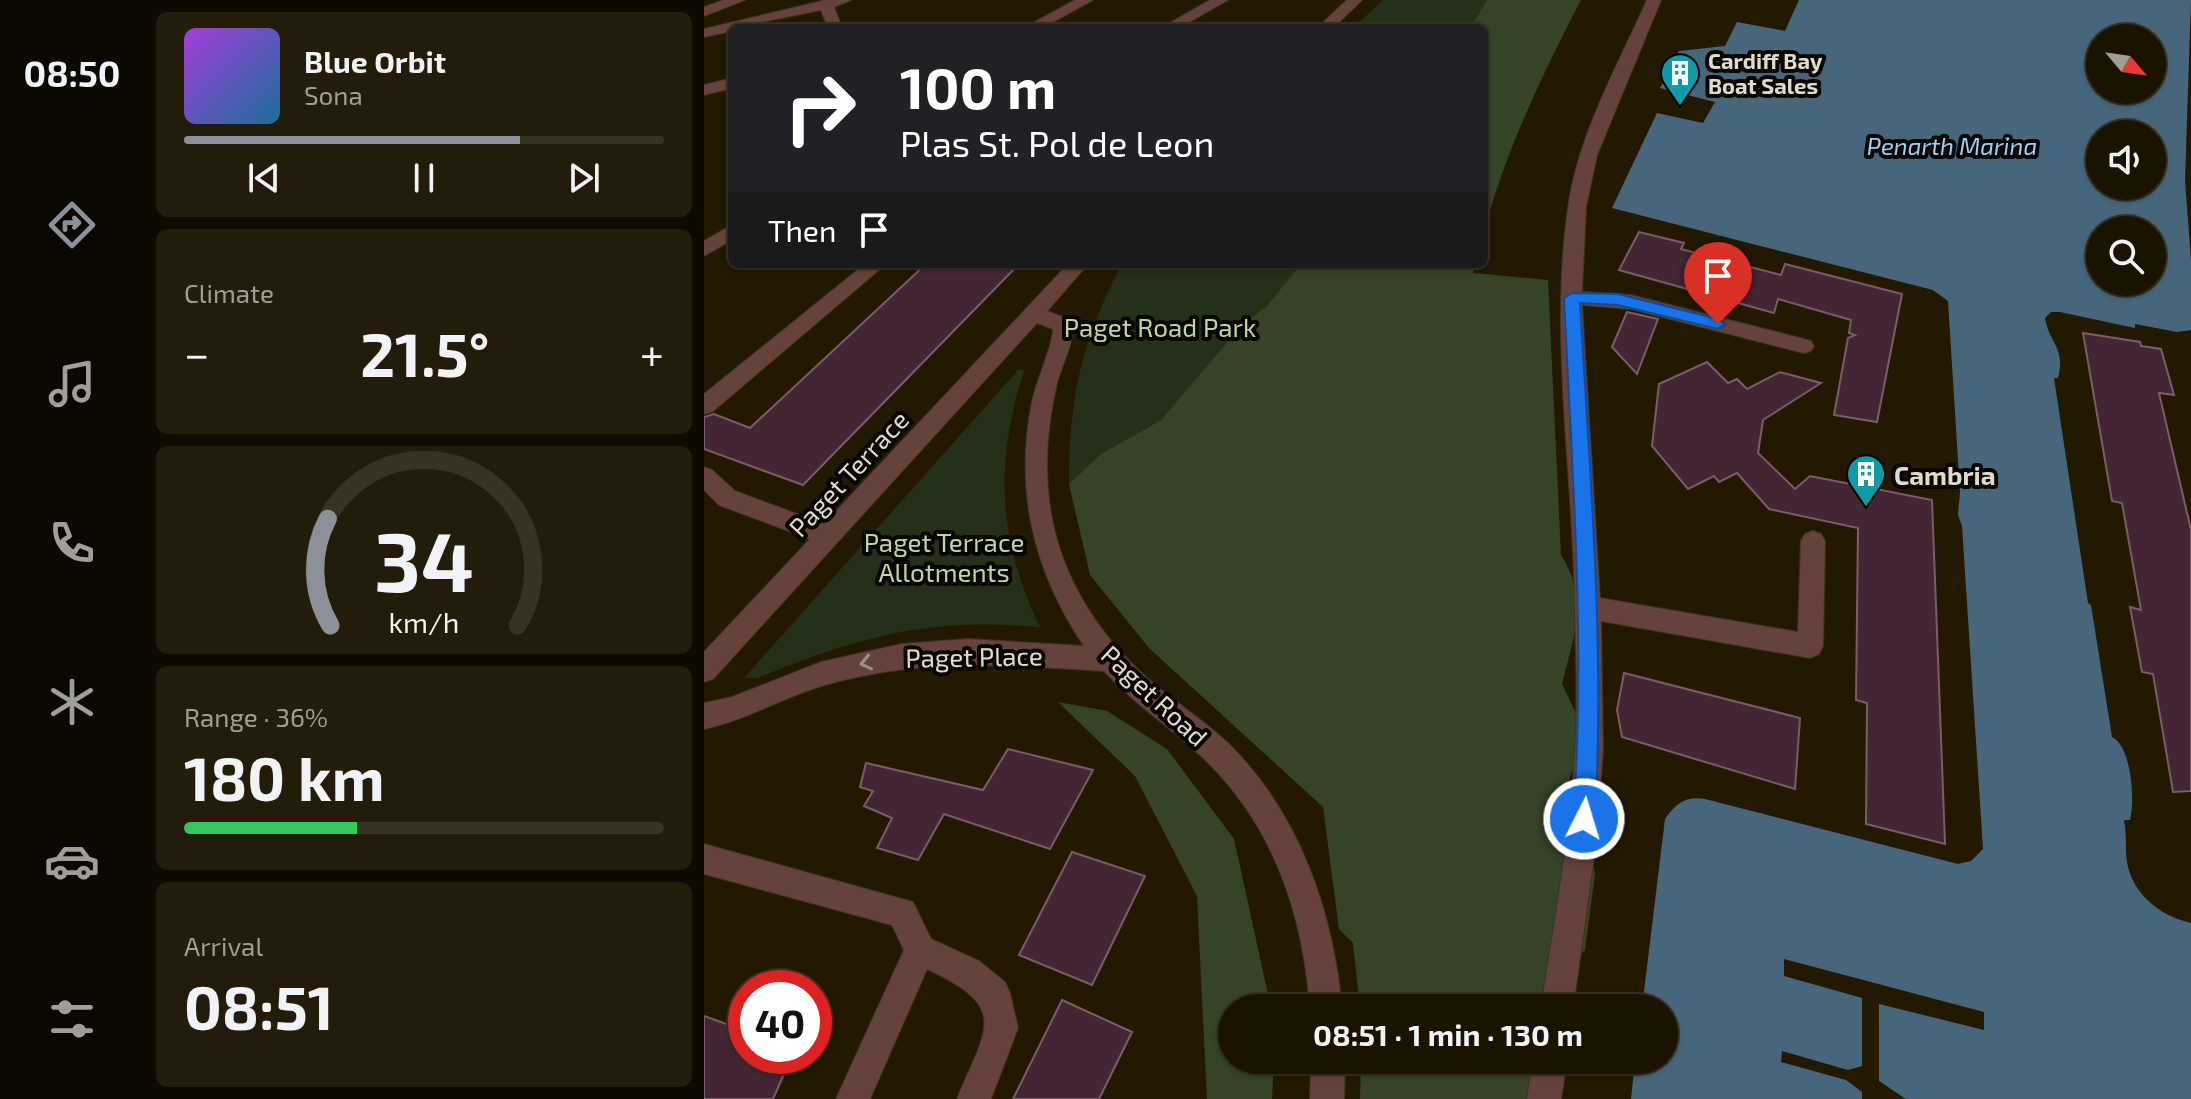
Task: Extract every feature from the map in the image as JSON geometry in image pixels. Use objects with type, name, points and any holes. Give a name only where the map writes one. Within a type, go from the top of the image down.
[{"type":"street","points":[[704,12],[738,0]]},
{"type":"street","points":[[743,24],[844,0]]},
{"type":"street","points":[[1039,24],[1086,0]]},
{"type":"street","points":[[1176,24],[1221,0]]},
{"type":"street","points":[[1328,24],[1355,0]]},
{"type":"street","points":[[1559,994],[1586,795],[1588,609],[1572,298],[1577,207],[1588,155],[1654,0]]},
{"type":"street","points":[[826,5],[833,24]]},
{"type":"street","points":[[704,33],[728,27]]},
{"type":"street","points":[[704,90],[728,84]]},
{"type":"street","points":[[704,250],[728,234]]},
{"type":"street","points":[[704,406],[872,268]]},
{"type":"street","points":[[1034,314],[1075,268]]},
{"type":"street","points":[[1572,298],[1631,302],[1804,346]]},
{"type":"street","name":"Paget Terrace","points":[[704,670],[1034,314]]},
{"type":"street","name":"Paget Road","points":[[1034,314],[1063,325],[1041,412],[1036,463],[1040,517],[1046,546],[1069,601],[1111,659],[1140,688],[1218,753],[1248,786],[1272,822],[1284,843],[1308,908],[1320,955],[1324,994]]},
{"type":"street","points":[[704,476],[727,498],[828,535]]},
{"type":"street","points":[[1588,609],[1613,610],[1810,646],[1813,541]]},
{"type":"street","name":"Paget Place","points":[[704,716],[732,710],[821,674],[901,656],[968,651],[1111,659]]},
{"type":"street","points":[[704,859],[902,913],[920,950],[968,972],[994,993],[1002,1028],[974,1099]]},
{"type":"street","points":[[853,1099],[920,950]]},
{"type":"street","points":[[1327,1099],[1328,1074]]},
{"type":"street","points":[[1544,1099],[1548,1074]]},
{"type":"green space","points":[[1383,0],[1487,0],[1472,24],[1357,24]]},
{"type":"green space","points":[[1487,0],[1581,0],[1526,113],[1488,218],[1488,24],[1472,24]]},
{"type":"green space","name":"Paget Road Park","points":[[1120,268],[1298,268],[1266,307],[1243,325],[1161,420],[1101,454],[1069,484],[1072,424],[1080,371],[1108,292]]},
{"type":"green space","points":[[1298,268],[1474,268],[1473,273],[1548,280],[1561,555],[1570,572],[1577,603],[1574,635],[1562,684],[1581,724],[1580,750],[1562,799],[1567,820],[1577,829],[1592,857],[1595,874],[1585,950],[1571,965],[1570,994],[1358,994],[1353,943],[1339,929],[1323,807],[1149,648],[1090,575],[1069,484],[1101,454],[1161,420],[1243,324],[1266,307]]},
{"type":"green space","name":"Paget Terrace Allotments","points":[[1018,370],[1024,370],[1008,438],[1005,500],[1015,562],[1040,627],[964,625],[895,633],[829,651],[758,678],[744,678]]},
{"type":"green space","points":[[1058,702],[1107,711],[1167,749],[1234,839],[1268,994],[1218,994],[1218,1074],[1273,1074],[1272,1099],[1207,1099],[1197,896],[1135,776]]},
{"type":"green space","points":[[1361,1074],[1536,1074],[1540,1099],[1360,1099]]},
{"type":"water","name":"Penarth Marina","points":[[1799,0],[2191,0],[2185,180],[2191,261],[2191,330],[2177,332],[2135,324],[2135,328],[2060,312],[2051,312],[2045,318],[2060,359],[2058,378],[2054,378],[2112,737],[2124,752],[2132,788],[2130,820],[2124,820],[2128,866],[2146,899],[2167,914],[2191,923],[2191,1099],[1631,1099],[1634,1074],[1678,1074],[1678,994],[1644,994],[1665,819],[1677,805],[1687,800],[1705,799],[1958,864],[1971,861],[1983,849],[1962,526],[1958,515],[1960,492],[1948,301],[1933,290],[1612,208],[1657,113],[1703,123],[1715,102],[1660,88],[1679,51],[1725,46],[1737,22],[1785,31]]},
{"type":"pier","points":[[1784,959],[1984,1012],[1984,1030],[1879,1004],[1879,1081],[1906,1099],[1862,1099],[1862,1092],[1846,1080],[1781,1062],[1782,1051],[1848,1070],[1862,1066],[1862,998],[1784,976]]},
{"type":"building","points":[[1639,232],[1684,243],[1681,249],[1781,275],[1785,264],[1902,294],[1877,422],[1834,415],[1848,338],[1855,335],[1849,333],[1851,320],[1778,299],[1774,313],[1619,270]]},
{"type":"building","points":[[922,268],[1015,268],[803,485],[704,449],[704,417],[714,414],[750,428]]},
{"type":"building","points":[[1627,312],[1658,319],[1637,374],[1612,347]]},
{"type":"building","points":[[2083,333],[2140,342],[2141,346],[2161,349],[2174,395],[2159,393],[2191,530],[2191,791],[2173,792],[2153,674],[2142,672],[2130,607],[2141,610],[2122,503],[2112,501]]},
{"type":"building","points":[[1707,362],[1728,383],[1737,379],[1747,389],[1780,372],[1821,383],[1763,420],[1758,453],[1795,489],[1810,476],[1932,500],[1945,844],[1866,824],[1867,703],[1856,700],[1858,528],[1769,509],[1737,473],[1719,482],[1714,476],[1688,489],[1652,446],[1659,384]]},
{"type":"building","points":[[1624,673],[1800,718],[1795,789],[1622,737],[1617,710]]},
{"type":"building","points":[[1008,749],[1093,770],[1050,849],[944,814],[918,860],[877,848],[892,818],[864,806],[873,791],[860,787],[866,763],[983,790]]},
{"type":"building","points":[[1072,852],[1145,876],[1092,985],[1019,955]]},
{"type":"building","points":[[1062,1000],[1132,1032],[1099,1099],[1013,1099]]},
{"type":"building","points":[[704,1016],[728,1025],[728,1074],[784,1074],[773,1099],[704,1099]]},
{"type":"place","name":"Cardiff Bay Boat Sales","points":[[1680,107]]},
{"type":"place","name":"Cambria","points":[[1866,508]]},
{"type":"route","points":[[1584,819],[1589,750],[1588,609],[1572,298],[1618,299],[1718,324]]}]
